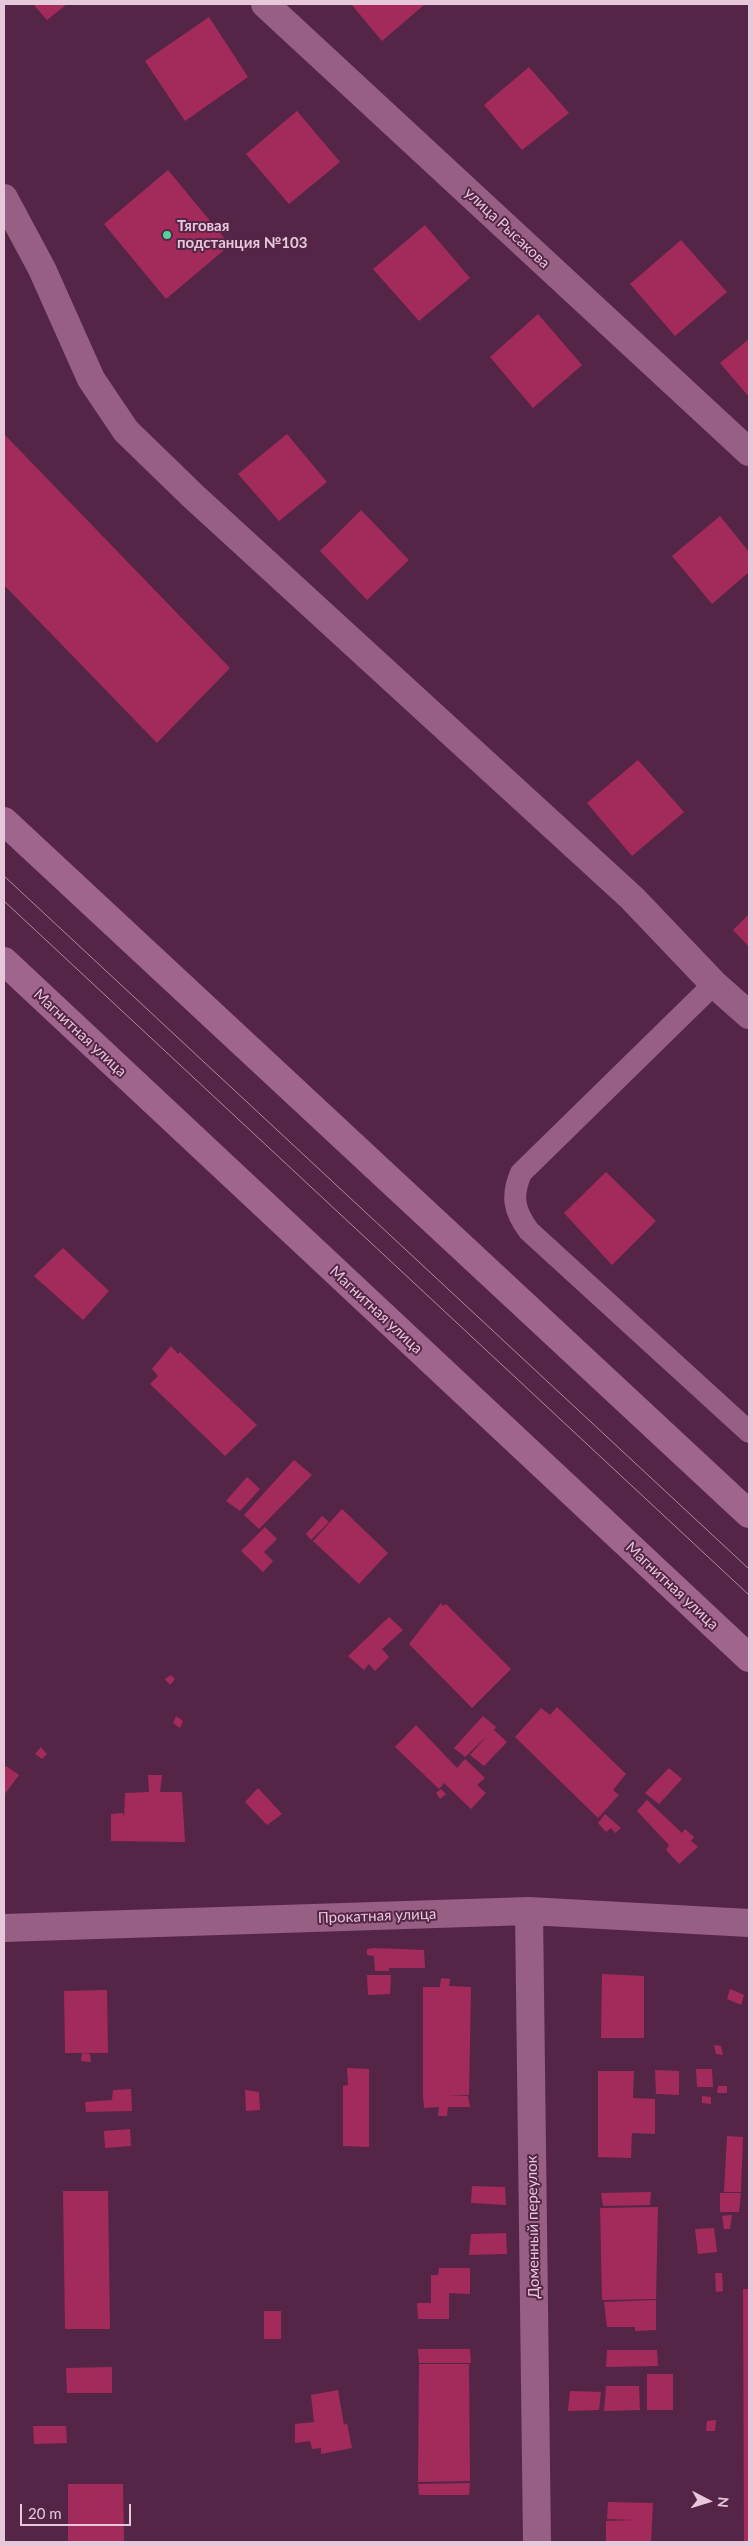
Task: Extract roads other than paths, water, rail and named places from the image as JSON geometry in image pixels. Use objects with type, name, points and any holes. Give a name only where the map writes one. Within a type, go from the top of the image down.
[{"type":"main road","points":[[4,820],[749,1514]]},
{"type":"main road","name":"Магнитная улица","points":[[4,962],[749,1658]]},
{"type":"street","name":"улица Рысакова","points":[[265,4],[749,452]]},
{"type":"street","points":[[4,198],[42,269],[91,380],[126,430],[193,496],[632,898],[714,984],[749,1015]]},
{"type":"street","name":"Прокатная улица","points":[[4,1928],[529,1911],[749,1923]]},
{"type":"street","name":"Доменный переулок","points":[[529,1911],[537,2542]]},
{"type":"lane","points":[[714,984],[521,1173],[515,1188],[514,1203],[519,1218],[528,1231],[749,1432]]},
{"type":"tram line","points":[[4,876],[749,1569]]},
{"type":"tram line","points":[[4,901],[749,1595]]},
{"type":"place","name":"Тяговая подстанция №103","points":[[167,235]]}]
